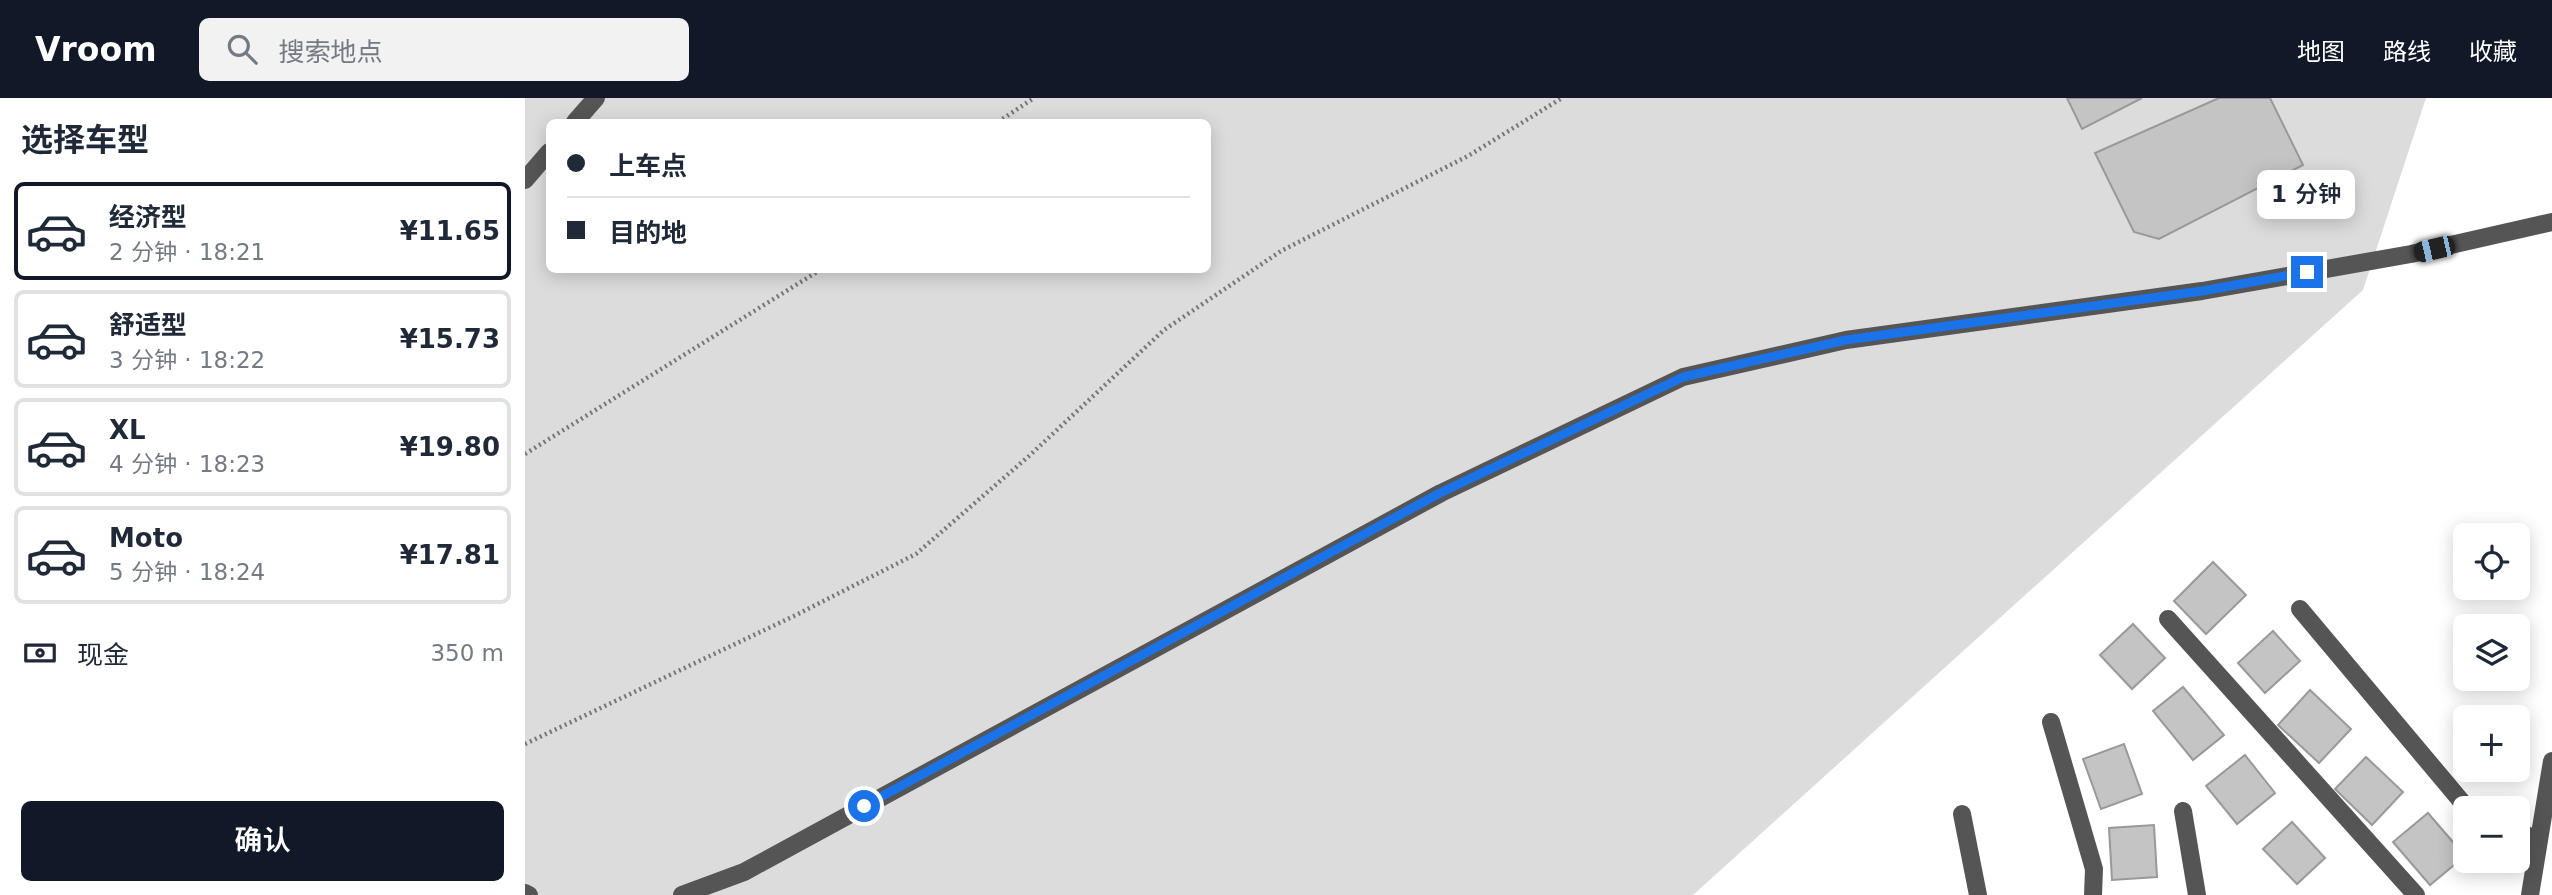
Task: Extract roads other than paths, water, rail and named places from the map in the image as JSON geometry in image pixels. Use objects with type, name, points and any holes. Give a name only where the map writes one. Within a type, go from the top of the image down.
[{"type":"street","points":[[578,119],[596,98]]},
{"type":"street","points":[[525,180],[546,156]]},
{"type":"street","points":[[682,895],[744,872],[1440,493],[1683,377],[1846,340],[2202,291],[2411,254],[2552,222]]},
{"type":"street","points":[[2300,609],[2457,796]]},
{"type":"street","points":[[2168,619],[2416,895]]},
{"type":"street","points":[[2051,722],[2094,869],[2093,895]]},
{"type":"street","points":[[2530,895],[2552,761]]},
{"type":"street","points":[[2183,811],[2197,895]]},
{"type":"street","points":[[1962,814],[1978,895]]},
{"type":"street","points":[[2530,836],[2539,839]]}]
